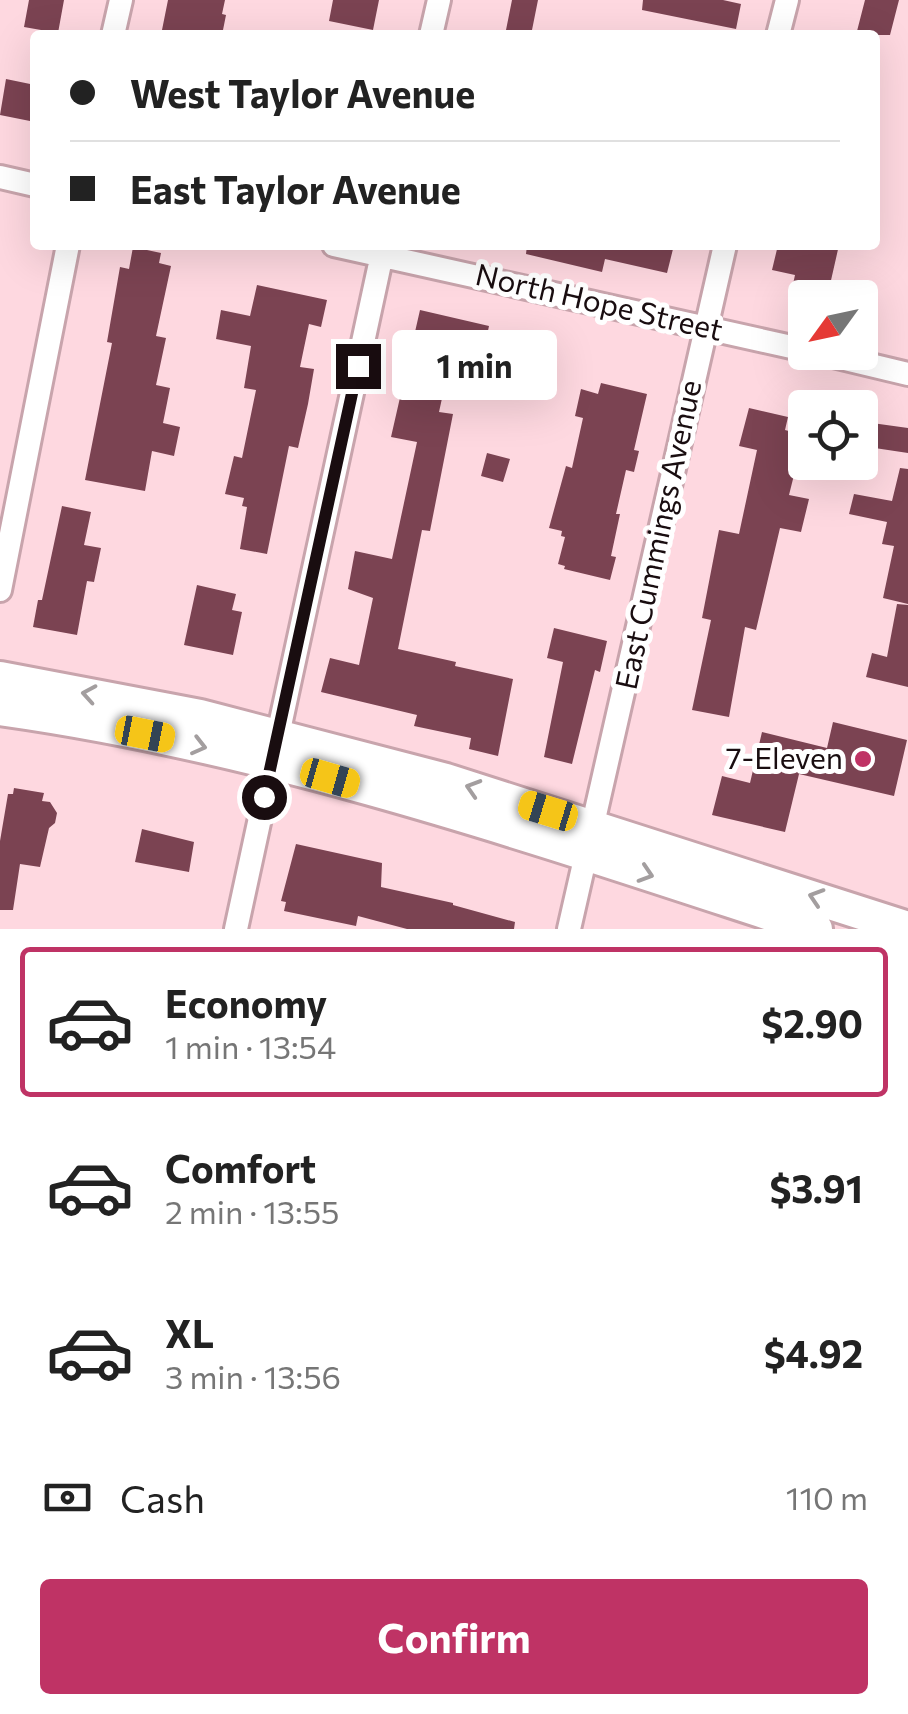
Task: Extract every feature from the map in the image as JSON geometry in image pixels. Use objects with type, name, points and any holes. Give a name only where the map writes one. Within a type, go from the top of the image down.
[{"type":"main road","points":[[0,678],[200,716],[275,749]]},
{"type":"main road","points":[[0,710],[182,742],[275,749],[446,780],[816,929]]},
{"type":"main road","points":[[590,840],[908,928]]},
{"type":"street","points":[[114,30],[120,0]]},
{"type":"street","points":[[432,30],[439,0]]},
{"type":"street","points":[[779,30],[787,0]]},
{"type":"street","points":[[0,177],[30,184]]},
{"type":"street","points":[[0,590],[67,250]]},
{"type":"street","points":[[236,929],[383,250]]},
{"type":"street","name":"North Hope Street","points":[[383,250],[788,346]]},
{"type":"street","name":"East Cummings Avenue","points":[[569,929],[725,250]]},
{"type":"street","points":[[878,367],[908,374]]},
{"type":"building","points":[[29,0],[64,0],[59,30],[24,27]]},
{"type":"building","points":[[168,0],[225,0],[223,30],[162,30]]},
{"type":"building","points":[[333,0],[379,0],[373,30],[329,21]]},
{"type":"building","points":[[512,0],[538,0],[532,30],[506,30]]},
{"type":"building","points":[[643,0],[723,0],[741,4],[736,29],[642,10]]},
{"type":"building","points":[[865,0],[899,0],[890,35],[880,35],[880,30],[857,30]]},
{"type":"building","points":[[6,79],[30,84],[30,121],[0,115]]},
{"type":"building","points":[[132,250],[161,253],[159,263],[171,266],[156,336],[166,338],[156,385],[170,388],[163,423],[180,427],[174,456],[152,451],[145,491],[85,480],[112,343],[107,342],[120,267],[129,269]]},
{"type":"building","points":[[526,250],[673,250],[667,273],[605,259],[602,272],[526,254]]},
{"type":"building","points":[[777,250],[838,250],[831,280],[794,280],[795,275],[772,270]]},
{"type":"building","points":[[257,285],[327,300],[321,327],[309,324],[300,367],[314,369],[308,404],[298,448],[289,446],[267,554],[240,549],[247,507],[242,506],[244,498],[225,494],[234,456],[242,458],[256,390],[244,388],[251,346],[216,339],[221,310],[250,316]]},
{"type":"building","points":[[420,310],[489,326],[482,359],[452,353],[439,412],[453,414],[430,531],[422,530],[398,649],[513,679],[498,756],[469,749],[471,738],[414,726],[417,715],[321,692],[330,658],[359,665],[373,598],[348,589],[355,551],[392,559],[417,442],[391,437]]},
{"type":"building","points":[[601,383],[647,394],[634,450],[639,451],[634,472],[626,470],[616,514],[620,514],[610,580],[564,569],[558,564],[565,537],[561,536],[562,531],[549,528],[566,466],[572,468],[583,418],[575,416],[581,389],[598,394]]},
{"type":"building","points":[[749,408],[788,417],[788,480],[793,480],[789,495],[809,499],[801,532],[780,528],[756,630],[745,627],[729,717],[692,710],[711,620],[702,618],[719,530],[739,534],[757,450],[739,446]]},
{"type":"building","points":[[878,424],[908,428],[908,453],[878,448]]},
{"type":"building","points":[[487,453],[510,459],[503,482],[481,476]]},
{"type":"building","points":[[900,468],[908,469],[908,604],[883,598],[894,546],[882,544],[887,522],[849,514],[854,494],[892,501]]},
{"type":"building","points":[[62,506],[91,512],[84,545],[101,548],[94,582],[87,581],[77,635],[33,627]]},
{"type":"building","points":[[197,585],[236,594],[232,610],[242,612],[233,655],[184,645]]},
{"type":"building","points":[[897,604],[908,605],[908,687],[866,677],[872,653],[887,657]]},
{"type":"building","points":[[554,628],[607,641],[600,672],[595,670],[572,764],[544,757],[563,662],[547,658]]},
{"type":"building","points":[[833,722],[907,740],[894,796],[799,774],[785,832],[712,815],[722,776],[750,783],[762,732],[827,748]]},
{"type":"building","points":[[14,788],[44,793],[42,801],[50,802],[57,813],[49,828],[40,867],[20,864],[13,910],[0,910],[0,841],[8,794],[13,794]]},
{"type":"building","points":[[142,829],[194,842],[189,872],[135,862]]},
{"type":"building","points":[[296,844],[382,863],[381,887],[515,922],[514,929],[407,929],[358,916],[356,926],[284,911],[286,902],[281,901]]},
{"type":"place","name":"7-Eleven","points":[[863,759]]},
{"type":"route","points":[[264,797],[358,366]]}]
